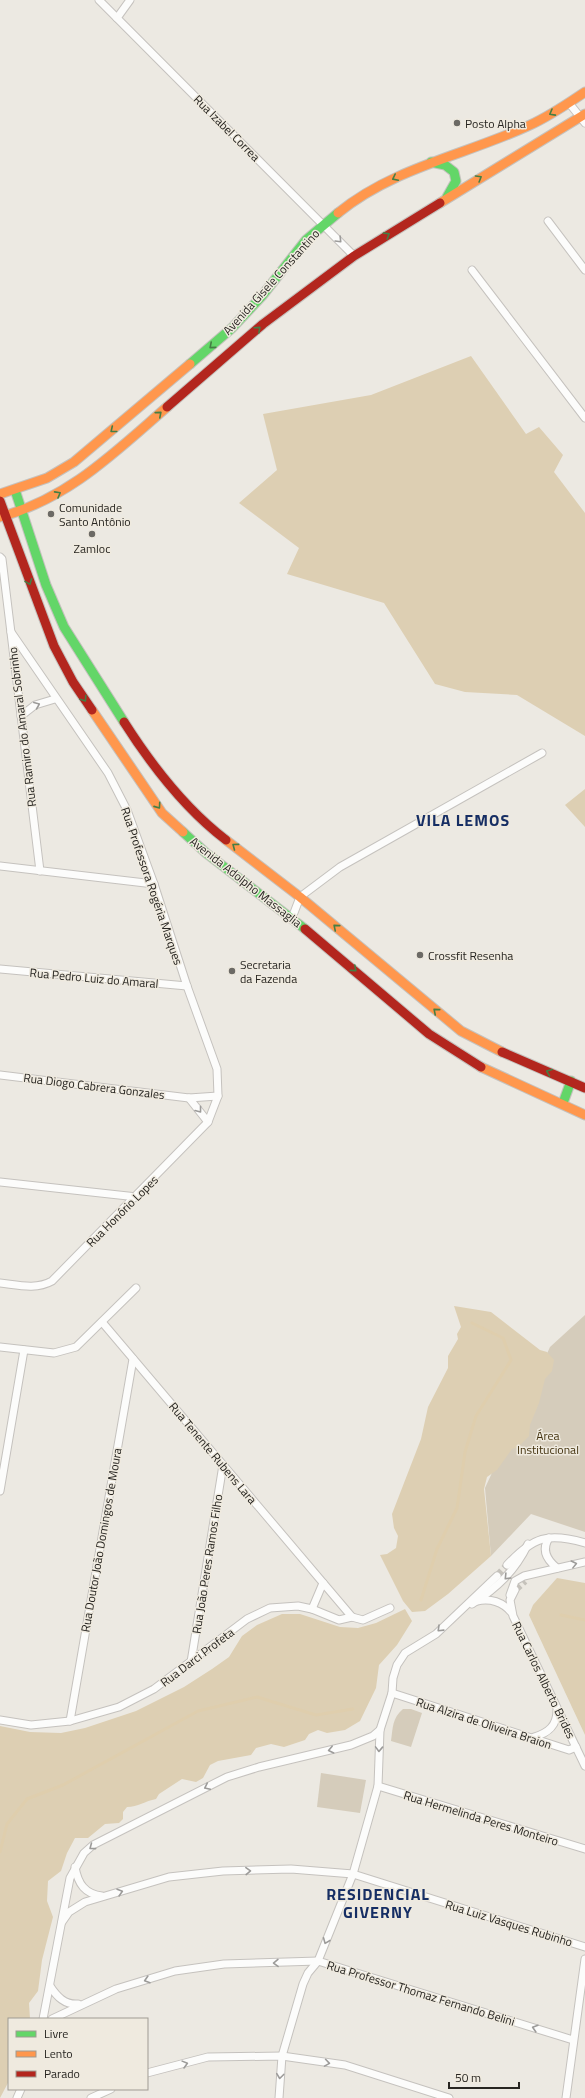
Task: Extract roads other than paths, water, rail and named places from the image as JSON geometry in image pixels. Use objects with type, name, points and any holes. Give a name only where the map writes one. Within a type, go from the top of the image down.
[{"type":"main road","name":"Avenida Gisele Constantino","points":[[0,494],[47,478],[74,462],[201,356],[232,328],[262,296],[306,240],[349,204],[391,179],[430,161],[489,142],[531,125],[570,103],[585,92]]},
{"type":"main road","name":"Avenida Gisele Constantino","points":[[2,517],[22,511],[52,498],[92,472],[263,324],[354,256],[446,198],[584,118]]},
{"type":"main road","points":[[430,161],[448,165],[453,168],[456,181],[446,198]]},
{"type":"main road","name":"Avenida Adolpho Massaglia","points":[[15,490],[46,585],[64,627],[150,760],[180,799],[208,826],[300,897],[461,1031],[506,1054],[585,1088]]},
{"type":"main road","name":"Avenida Adolpho Massaglia","points":[[0,501],[2,517],[15,545],[54,646],[73,682],[162,813],[206,854],[292,918],[429,1034],[471,1062],[514,1083],[563,1103],[585,1115]]},
{"type":"main road","points":[[0,530],[8,536],[15,545]]},
{"type":"main road","points":[[563,1103],[571,1081]]},
{"type":"street","name":"Rua Izabel Correa","points":[[99,0],[354,256]]},
{"type":"street","points":[[117,18],[130,0]]},
{"type":"street","points":[[570,103],[584,118]]},
{"type":"street","points":[[548,221],[585,270]]},
{"type":"street","points":[[472,270],[585,418]]},
{"type":"street","name":"Rua Ramiro do Amaral Sobrinho","points":[[1,558],[40,871]]},
{"type":"street","name":"Rua Professora Rogéria Marques","points":[[11,632],[55,699],[108,773],[127,810],[154,884],[187,986],[217,1069],[218,1096]]},
{"type":"street","points":[[21,716],[35,705],[55,699]]},
{"type":"street","points":[[292,918],[300,897],[340,867],[542,753]]},
{"type":"street","points":[[0,866],[154,884]]},
{"type":"street","name":"Rua Pedro Luiz do Amaral","points":[[0,970],[187,986]]},
{"type":"street","name":"Rua Diogo Cabrera Gonzales","points":[[0,1075],[189,1098],[218,1096]]},
{"type":"street","name":"Rua Honório Lopes","points":[[0,1283],[31,1287],[43,1286],[52,1281],[137,1197],[208,1122],[218,1096]]},
{"type":"street","points":[[189,1098],[208,1122]]},
{"type":"street","points":[[0,1182],[137,1197]]},
{"type":"street","points":[[0,1347],[54,1353],[76,1347],[136,1288]]},
{"type":"street","name":"Rua Tenente Rubens Lara","points":[[102,1322],[352,1617]]},
{"type":"street","points":[[0,1491],[24,1350]]},
{"type":"street","name":"Rua Doutor João Domingos de Moura","points":[[70,1721],[133,1359]]},
{"type":"street","name":"Rua João Peres Ramos Filho","points":[[191,1662],[223,1465]]},
{"type":"street","points":[[507,1565],[528,1544],[549,1538],[565,1537],[585,1543]]},
{"type":"street","points":[[549,1538],[545,1551],[547,1558],[557,1568]]},
{"type":"street","points":[[454,1615],[494,1589],[508,1576],[519,1563],[528,1544]]},
{"type":"street","points":[[510,1602],[510,1591],[515,1581],[524,1576],[585,1562]]},
{"type":"street","points":[[525,1581],[535,1574]]},
{"type":"street","points":[[280,2098],[282,2056],[304,1984],[308,1974],[318,1961],[353,1874],[378,1786],[380,1730],[392,1693],[393,1678],[397,1665],[405,1653],[436,1634],[454,1615],[497,1576]]},
{"type":"street","points":[[312,1609],[323,1583]]},
{"type":"street","points":[[510,1602],[515,1590]]},
{"type":"street","name":"Rua Carlos Alberto Brides","points":[[477,1601],[487,1600],[501,1603],[507,1607],[513,1616],[585,1766]]},
{"type":"street","name":"Rua Carlos Alberto Brides","points":[[510,1602],[513,1616]]},
{"type":"street","name":"Rua Darci Profeta","points":[[0,1720],[31,1725],[70,1721],[119,1707],[154,1689],[247,1618],[270,1608],[298,1606],[312,1609],[339,1620],[352,1617],[363,1620],[390,1608]]},
{"type":"street","name":"Rua Alzira de Oliveira Braion","points":[[392,1693],[534,1737],[569,1750],[576,1747]]},
{"type":"street","points":[[534,1737],[552,1728],[556,1721],[557,1710]]},
{"type":"street","points":[[43,2018],[70,1878],[84,1853],[93,1845],[227,1777],[259,1766],[351,1745],[373,1736],[380,1730]]},
{"type":"street","name":"Rua Hermelinda Peres Monteiro","points":[[378,1786],[585,1849]]},
{"type":"street","points":[[75,1867],[77,1877],[84,1889],[90,1894],[104,1896]]},
{"type":"street","name":"Rua Luiz Vasques Rubinho","points":[[62,1922],[76,1907],[104,1896],[170,1877],[223,1872],[291,1869],[353,1874],[585,1947]]},
{"type":"street","points":[[566,2098],[585,1959]]},
{"type":"street","name":"Rua Professor Thomaz Fernando Belini","points":[[54,2018],[81,2004],[116,1990],[175,1972],[224,1964],[318,1961],[573,2040]]},
{"type":"street","points":[[50,1986],[61,2000],[71,2004],[81,2004]]},
{"type":"street","points":[[148,2073],[208,2058],[282,2056],[345,2065],[449,2098]]},
{"type":"street","points":[[92,2098],[110,2090]]},
{"type":"waterway","points":[[421,1600],[437,1549],[457,1508],[465,1452],[476,1416],[511,1360],[503,1338],[472,1323]]},
{"type":"waterway","points":[[561,1615],[585,1620]]},
{"type":"waterway","points":[[0,1852],[7,1824],[27,1799],[63,1785],[198,1711],[257,1697],[316,1715],[353,1709]]},
{"type":"tunnel","points":[[497,1576],[507,1565]]},
{"type":"tunnel","points":[[515,1590],[525,1581]]},
{"type":"place","name":"Posto Alpha","points":[[457,123]]},
{"type":"place","name":"Comunidade Santo Antônio","points":[[51,514]]},
{"type":"place","name":"Zamloc","points":[[92,534]]},
{"type":"place","name":"Crossfit Resenha","points":[[420,955]]},
{"type":"place","name":"Secretaria da Fazenda","points":[[232,971]]},
{"type":"district","name":"VILA LEMOS","points":[[463,820]]},
{"type":"district","name":"RESIDENCIAL GIVERNY","points":[[378,1903]]},
{"type":"park label","name":"Área Institucional","points":[[548,1442]]}]
